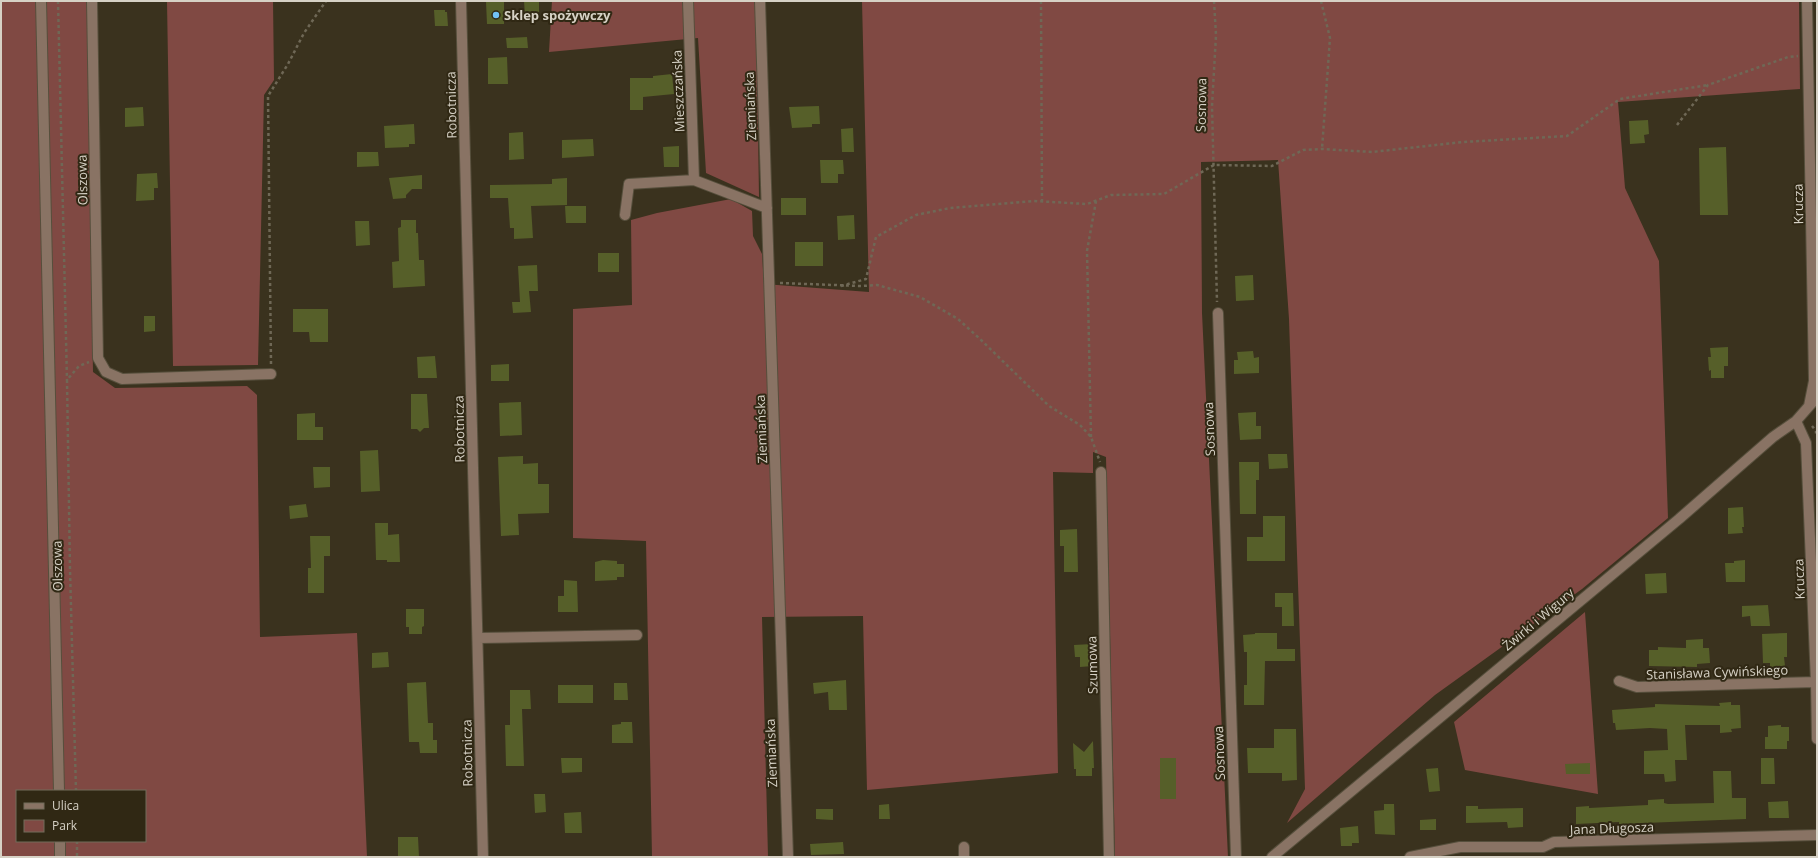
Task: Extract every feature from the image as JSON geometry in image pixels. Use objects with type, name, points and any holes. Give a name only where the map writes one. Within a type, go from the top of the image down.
[{"type":"street","points":[[41,1],[59,790]]},
{"type":"street","name":"Olszowa","points":[[92,1],[98,358]]},
{"type":"street","name":"Robotnicza","points":[[461,1],[483,857]]},
{"type":"street","name":"Mieszczańska","points":[[688,1],[694,180]]},
{"type":"street","name":"Ziemiańska","points":[[760,1],[788,857]]},
{"type":"street","name":"Krucza","points":[[1807,1],[1814,381],[1809,406]]},
{"type":"street","points":[[625,215],[629,184],[694,180],[767,208]]},
{"type":"street","name":"Sosnowa","points":[[1218,313],[1236,857]]},
{"type":"street","points":[[98,358],[106,372],[122,378],[271,374]]},
{"type":"street","name":"Żwirki i Wigury","points":[[1272,857],[1679,519],[1773,437],[1796,421],[1817,397]]},
{"type":"street","name":"Krucza","points":[[1796,421],[1806,443],[1817,739]]},
{"type":"street","name":"Szumowa","points":[[1101,472],[1109,857]]},
{"type":"street","points":[[478,638],[637,635]]},
{"type":"street","name":"Stanisława Cywińskiego","points":[[1619,681],[1637,687],[1816,682]]},
{"type":"street","name":"Jana Długosza","points":[[1410,857],[1460,847],[1543,847],[1554,842],[1817,835]]},
{"type":"street","points":[[60,842],[60,857]]},
{"type":"street","points":[[1538,857],[1543,847]]},
{"type":"path","name":"Olszowa","points":[[58,1],[76,790]]},
{"type":"path","points":[[271,374],[268,96],[288,64],[304,33],[326,1]]},
{"type":"path","points":[[1042,1],[1042,202]]},
{"type":"path","name":"Sosnowa","points":[[1214,1],[1216,35],[1212,106],[1218,313]]},
{"type":"path","points":[[1321,1],[1330,38],[1322,149]]},
{"type":"path","points":[[841,286],[866,279],[876,236],[916,215],[950,208],[1042,202],[1087,204],[1111,196],[1164,194],[1214,165],[1272,166],[1304,150],[1322,149],[1372,152],[1463,142],[1567,136],[1620,98],[1708,85],[1788,57],[1808,54]]},
{"type":"path","points":[[1677,125],[1708,85]]},
{"type":"path","points":[[1091,437],[1087,251],[1096,201]]},
{"type":"path","points":[[769,283],[841,286],[877,285],[920,296],[958,319],[1049,406],[1080,424],[1091,437],[1099,458],[1101,472]]},
{"type":"path","points":[[67,380],[79,366],[98,358]]},
{"type":"path","points":[[77,842],[77,857]]},
{"type":"green space","points":[[1,1],[87,1],[93,372],[115,388],[247,386],[257,395],[260,637],[357,633],[367,857],[1,857]]},
{"type":"green space","points":[[167,1],[273,1],[274,80],[264,95],[258,365],[173,366]]},
{"type":"green space","points":[[552,1],[756,1],[759,197],[706,173],[698,38],[549,52]]},
{"type":"green space","points":[[862,1],[1799,1],[1800,89],[1618,102],[1625,188],[1659,261],[1668,518],[1582,589],[1435,695],[1287,823],[1305,789],[1289,319],[1278,160],[1201,162],[1202,313],[1228,857],[1115,857],[1106,457],[1093,452],[1093,473],[1053,472],[1058,773],[867,790],[863,616],[762,617],[768,857],[652,857],[646,541],[573,538],[573,309],[632,305],[631,220],[657,213],[731,199],[752,211],[753,236],[762,254],[764,284],[869,292]]},
{"type":"green space","points":[[1585,612],[1598,794],[1465,770],[1454,722]]},
{"type":"building","points":[[524,1],[539,1],[539,15],[525,16]]},
{"type":"building","points":[[486,2],[504,2],[504,24],[487,24]]},
{"type":"building","points":[[434,10],[445,10],[445,12],[447,12],[448,26],[435,26]]},
{"type":"building","points":[[527,37],[528,48],[507,48],[506,38]]},
{"type":"building","points":[[507,57],[508,84],[488,84],[488,58]]},
{"type":"building","points":[[672,74],[674,94],[643,97],[643,110],[630,110],[630,78],[653,78],[653,76]]},
{"type":"building","points":[[819,106],[820,124],[812,124],[812,127],[792,128],[789,107]]},
{"type":"building","points":[[143,107],[144,126],[125,127],[125,108]]},
{"type":"building","points":[[1648,120],[1649,134],[1644,135],[1645,143],[1630,144],[1629,121]]},
{"type":"building","points":[[414,124],[415,144],[409,144],[409,147],[385,148],[384,126]]},
{"type":"building","points":[[853,128],[854,152],[842,152],[841,129]]},
{"type":"building","points":[[523,132],[524,159],[509,160],[509,133]]},
{"type":"building","points":[[593,139],[594,156],[562,158],[562,140]]},
{"type":"building","points":[[679,146],[679,167],[664,167],[663,147]]},
{"type":"building","points":[[1726,147],[1728,215],[1700,215],[1699,148]]},
{"type":"building","points":[[357,152],[378,152],[379,166],[357,167]]},
{"type":"building","points":[[820,160],[843,160],[844,174],[838,174],[838,183],[821,183]]},
{"type":"building","points":[[157,173],[158,188],[154,188],[154,200],[136,201],[137,174]]},
{"type":"building","points":[[422,175],[422,189],[412,189],[406,195],[406,198],[393,199],[389,178]]},
{"type":"building","points":[[567,178],[567,205],[531,206],[533,238],[514,239],[514,228],[510,228],[508,198],[490,198],[490,185],[552,184],[552,179]]},
{"type":"building","points":[[781,198],[806,198],[806,215],[781,215]]},
{"type":"building","points":[[565,206],[586,206],[586,223],[566,223]]},
{"type":"building","points":[[854,215],[855,239],[838,240],[837,216]]},
{"type":"building","points":[[401,220],[416,220],[419,260],[424,260],[425,286],[393,288],[392,262],[399,261],[398,228],[401,227]]},
{"type":"building","points":[[355,221],[369,221],[370,245],[356,246]]},
{"type":"building","points":[[795,242],[823,242],[823,266],[795,266]]},
{"type":"building","points":[[598,253],[619,253],[619,272],[598,272]]},
{"type":"building","points":[[537,265],[538,291],[529,291],[531,312],[513,313],[512,302],[520,302],[518,266]]},
{"type":"building","points":[[1253,275],[1254,300],[1236,301],[1235,276]]},
{"type":"building","points":[[293,309],[328,309],[328,342],[310,342],[309,332],[293,332]]},
{"type":"building","points":[[144,316],[155,316],[155,331],[144,332]]},
{"type":"building","points":[[1728,347],[1728,366],[1724,366],[1724,378],[1711,378],[1708,357],[1711,357],[1710,348]]},
{"type":"building","points":[[1253,351],[1254,358],[1259,357],[1259,373],[1234,374],[1234,360],[1238,360],[1237,352]]},
{"type":"building","points":[[435,356],[437,378],[418,378],[417,357]]},
{"type":"building","points":[[509,364],[509,381],[491,381],[491,365]]},
{"type":"building","points":[[411,394],[427,394],[429,428],[424,428],[420,432],[417,429],[411,429]]},
{"type":"building","points":[[521,402],[522,435],[500,436],[499,403]]},
{"type":"building","points":[[1256,412],[1256,426],[1261,426],[1261,439],[1240,440],[1238,413]]},
{"type":"building","points":[[315,413],[315,427],[323,427],[323,440],[297,440],[297,414]]},
{"type":"building","points":[[378,450],[380,491],[361,492],[360,451]]},
{"type":"building","points":[[1268,454],[1287,454],[1288,468],[1269,469]]},
{"type":"building","points":[[523,456],[523,464],[538,463],[538,484],[549,484],[549,513],[518,514],[519,535],[501,536],[498,457]]},
{"type":"building","points":[[1239,462],[1259,462],[1259,480],[1256,480],[1256,514],[1240,514]]},
{"type":"building","points":[[313,467],[330,467],[330,487],[314,488]]},
{"type":"building","points":[[306,504],[308,517],[290,519],[289,506]]},
{"type":"building","points":[[1743,507],[1743,533],[1728,534],[1728,508]]},
{"type":"building","points":[[1263,516],[1285,516],[1285,561],[1247,561],[1247,537],[1263,537]]},
{"type":"building","points":[[375,523],[388,523],[388,535],[399,534],[400,562],[376,560]]},
{"type":"building","points":[[1077,529],[1078,572],[1064,572],[1064,546],[1060,546],[1060,530]]},
{"type":"building","points":[[310,536],[330,536],[330,556],[324,556],[324,593],[308,593],[308,568],[311,568]]},
{"type":"building","points":[[603,560],[617,561],[617,564],[624,564],[624,577],[617,577],[617,580],[595,581],[595,562]]},
{"type":"building","points":[[1745,560],[1745,582],[1726,582],[1725,563],[1734,563],[1734,561]]},
{"type":"building","points":[[1666,573],[1667,593],[1646,594],[1645,574]]},
{"type":"building","points":[[564,580],[577,581],[578,612],[558,612],[558,596],[564,596]]},
{"type":"building","points":[[1275,593],[1293,593],[1294,626],[1282,626],[1282,607],[1275,607]]},
{"type":"building","points":[[1768,605],[1770,626],[1751,626],[1750,616],[1742,617],[1742,606]]},
{"type":"building","points":[[406,609],[424,609],[424,626],[422,627],[422,634],[409,634],[409,627],[406,627]]},
{"type":"building","points":[[1255,633],[1277,633],[1277,649],[1295,649],[1295,661],[1265,661],[1264,705],[1244,705],[1244,685],[1247,685],[1247,652],[1244,652],[1243,635]]},
{"type":"building","points":[[1787,633],[1787,657],[1784,657],[1785,666],[1770,667],[1770,663],[1763,663],[1762,634]]},
{"type":"building","points":[[1703,639],[1703,648],[1709,648],[1710,663],[1697,664],[1697,667],[1649,666],[1649,650],[1658,650],[1658,647],[1686,648],[1686,640]]},
{"type":"building","points":[[1092,644],[1093,666],[1080,667],[1080,657],[1075,657],[1074,645]]},
{"type":"building","points":[[388,652],[389,667],[372,668],[372,653]]},
{"type":"building","points":[[846,680],[847,710],[829,710],[828,692],[814,694],[813,683]]},
{"type":"building","points":[[426,682],[428,723],[433,723],[433,740],[437,740],[437,753],[420,753],[419,742],[409,742],[407,683]]},
{"type":"building","points":[[614,683],[627,683],[628,700],[614,700]]},
{"type":"building","points":[[558,685],[593,685],[593,703],[558,703]]},
{"type":"building","points":[[510,690],[530,690],[531,709],[522,709],[524,766],[506,766],[505,725],[510,725]]},
{"type":"building","points":[[1731,702],[1731,705],[1740,705],[1741,728],[1731,729],[1732,732],[1720,733],[1720,725],[1685,725],[1687,760],[1675,760],[1676,781],[1665,782],[1664,774],[1644,774],[1644,751],[1668,750],[1667,729],[1650,728],[1616,730],[1615,723],[1613,723],[1612,710],[1655,707],[1655,704],[1720,706],[1719,703]]},
{"type":"building","points":[[621,722],[632,722],[633,743],[612,743],[612,725],[621,724]]},
{"type":"building","points":[[1781,725],[1781,727],[1789,727],[1789,741],[1787,741],[1787,749],[1765,749],[1765,737],[1768,737],[1768,726]]},
{"type":"building","points":[[1274,729],[1296,729],[1297,780],[1282,781],[1282,773],[1248,773],[1247,748],[1274,748]]},
{"type":"building","points":[[1093,741],[1094,768],[1092,768],[1092,776],[1076,776],[1076,769],[1074,769],[1073,743],[1084,752]]},
{"type":"building","points":[[561,758],[582,758],[582,772],[562,773]]},
{"type":"building","points":[[1160,758],[1176,758],[1176,799],[1160,799]]},
{"type":"building","points":[[1761,758],[1774,758],[1775,784],[1761,784]]},
{"type":"building","points":[[1590,763],[1590,774],[1566,774],[1565,764]]},
{"type":"building","points":[[1438,768],[1440,791],[1429,792],[1426,769]]},
{"type":"building","points":[[1713,771],[1731,771],[1732,798],[1746,798],[1746,819],[1619,824],[1619,822],[1576,824],[1576,807],[1589,806],[1589,808],[1648,805],[1648,800],[1664,799],[1664,803],[1668,804],[1714,803]]},
{"type":"building","points":[[534,794],[545,794],[546,812],[535,813]]},
{"type":"building","points":[[1788,801],[1789,818],[1769,818],[1768,802]]},
{"type":"building","points":[[889,804],[890,819],[879,819],[879,805]]},
{"type":"building","points":[[1384,804],[1394,804],[1395,835],[1375,834],[1374,811],[1384,810]]},
{"type":"building","points":[[1466,806],[1478,806],[1478,809],[1523,808],[1523,827],[1508,828],[1507,822],[1466,823]]},
{"type":"building","points":[[816,809],[833,809],[833,820],[816,819]]},
{"type":"building","points":[[581,812],[582,833],[565,833],[564,813]]},
{"type":"building","points":[[1436,819],[1436,830],[1420,830],[1420,820]]},
{"type":"building","points":[[1358,826],[1359,843],[1352,843],[1352,846],[1341,846],[1340,828]]},
{"type":"building","points":[[398,837],[418,837],[419,857],[398,857]]},
{"type":"building","points":[[843,842],[844,854],[811,855],[810,844]]},
{"type":"place","name":"Sklep spożywczy","points":[[496,15]]}]
